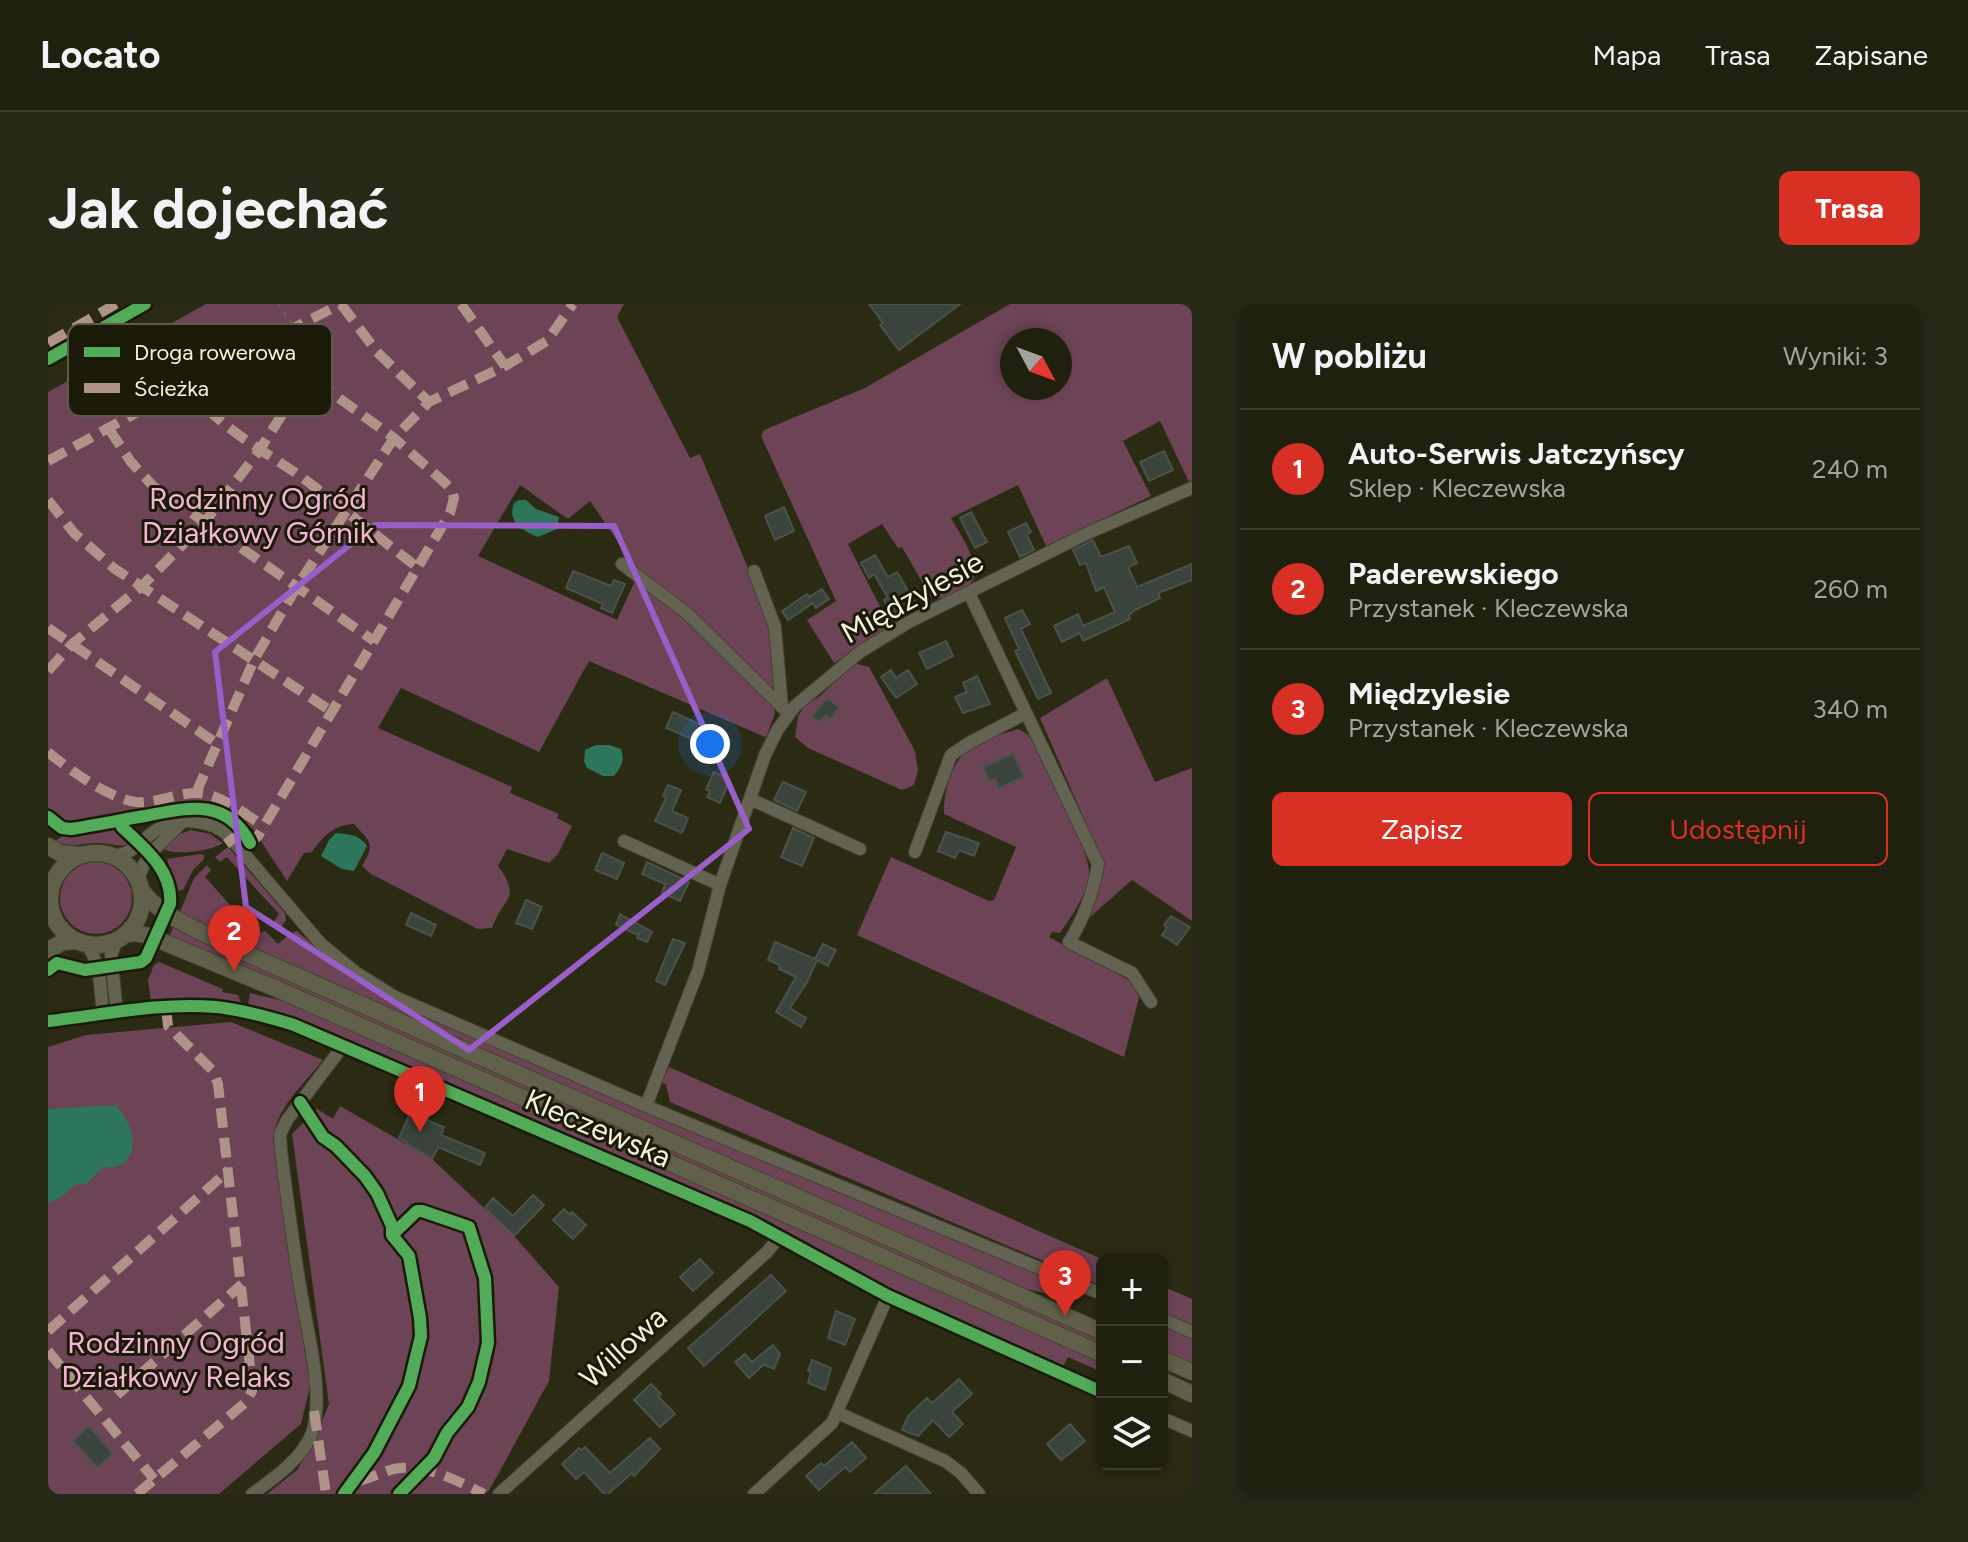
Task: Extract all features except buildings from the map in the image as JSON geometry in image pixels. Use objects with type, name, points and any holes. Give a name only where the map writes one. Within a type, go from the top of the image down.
[{"type":"main road","points":[[48,846],[66,855],[96,853],[124,863],[140,885],[142,902],[138,917],[120,937],[105,944],[63,942],[48,950]]},
{"type":"main road","points":[[82,855],[63,868],[54,881],[49,901],[57,923],[82,942]]},
{"type":"main road","name":"Kleczewska","points":[[140,885],[146,898],[161,910],[252,956],[1096,1329]]},
{"type":"main road","name":"Kleczewska","points":[[120,937],[135,933],[149,936],[277,989],[1096,1351]]},
{"type":"main road","points":[[1168,1362],[1192,1372]]},
{"type":"main road","points":[[1168,1383],[1192,1394]]},
{"type":"street","points":[[110,324],[145,304]]},
{"type":"street","points":[[48,359],[68,348]]},
{"type":"street","name":"Międzylesie","points":[[646,1106],[698,971],[720,885],[765,755],[785,710],[868,647],[909,622],[1090,532],[1192,488]]},
{"type":"street","points":[[622,564],[688,614],[785,710]]},
{"type":"street","points":[[754,571],[775,627],[785,710]]},
{"type":"street","points":[[969,593],[1098,864],[1087,908],[1069,942],[1132,973],[1151,1002]]},
{"type":"street","points":[[915,852],[951,755],[1026,713]]},
{"type":"street","points":[[750,799],[860,849]]},
{"type":"street","name":"Kleczewska","points":[[180,824],[202,822],[225,832],[321,944],[378,988],[646,1106],[1096,1292]]},
{"type":"street","points":[[110,856],[129,852],[162,827],[180,824]]},
{"type":"street","points":[[140,885],[140,873],[147,859],[180,824]]},
{"type":"street","points":[[624,841],[720,885]]},
{"type":"street","points":[[117,1013],[111,955],[120,937]]},
{"type":"street","points":[[82,942],[94,954],[103,1015]]},
{"type":"street","name":"Kleczewska","points":[[49,1021],[166,1007],[218,1007],[270,1018],[343,1046],[780,1236],[888,1296],[1096,1389]]},
{"type":"street","points":[[252,1494],[283,1469],[312,1433],[316,1379],[298,1276],[280,1134],[287,1120],[343,1046]]},
{"type":"street","name":"Willowa","points":[[499,1494],[767,1252],[780,1236]]},
{"type":"street","points":[[754,1494],[825,1431],[838,1413],[888,1296]]},
{"type":"street","points":[[1168,1322],[1192,1332]]},
{"type":"street","points":[[838,1413],[945,1461],[961,1473],[979,1494]]},
{"type":"street","points":[[1168,1421],[1192,1431]]},
{"type":"path","points":[[278,304],[292,324]]},
{"type":"highlighted area","points":[[375,525],[614,526],[749,829],[469,1050],[246,907],[215,652]]},
{"type":"green space","name":"Rodzinny Ogród Działkowy Górnik","points":[[206,304],[624,304],[617,317],[690,458],[700,454],[769,618],[776,697],[773,704],[775,713],[765,737],[589,661],[539,752],[401,688],[378,728],[512,787],[510,793],[559,814],[557,818],[572,826],[558,854],[549,863],[507,849],[498,866],[510,892],[492,928],[478,929],[371,874],[362,866],[369,852],[369,843],[354,824],[335,829],[312,852],[304,853],[287,881],[253,829],[226,810],[200,802],[69,823],[48,808],[48,392],[68,381],[68,416],[332,416],[332,324],[170,324]],"holes":[[[520,485],[568,519],[590,501],[630,559],[634,583],[617,620],[478,556]]]},
{"type":"green space","points":[[1010,304],[1192,304],[1192,481],[1189,482],[1160,421],[1123,441],[1151,496],[1046,546],[1018,485],[951,518],[969,550],[974,576],[966,588],[942,598],[930,596],[902,547],[898,548],[882,524],[848,544],[891,628],[834,663],[807,620],[836,601],[761,436],[764,430],[865,388]]},
{"type":"green space","points":[[854,663],[869,667],[915,751],[918,770],[914,785],[902,790],[808,748],[795,737],[798,716],[805,705],[819,697]]},
{"type":"green space","points":[[1107,678],[1155,782],[1192,768],[1192,921],[1132,880],[1090,917],[1104,872],[1100,855],[1040,718]]},
{"type":"green space","points":[[1018,729],[1028,735],[1054,780],[1082,843],[1089,871],[1083,895],[1074,911],[1060,933],[1052,932],[1049,937],[1129,980],[1139,997],[1124,1057],[857,935],[891,857],[989,901],[994,900],[1016,847],[944,814],[945,797],[957,762],[969,749]]},
{"type":"green space","points":[[112,827],[122,831],[134,843],[72,845],[55,841],[64,835]]},
{"type":"green space","points":[[191,830],[210,834],[223,843],[193,852],[163,849],[177,835]]},
{"type":"green space","points":[[228,847],[285,913],[286,920],[282,926],[276,926],[274,921],[279,914],[227,857],[220,862],[215,857]]},
{"type":"green space","points":[[204,855],[204,859],[193,870],[183,890],[177,891],[167,859]]},
{"type":"green space","points":[[96,862],[122,872],[132,898],[122,924],[96,934],[70,924],[60,898],[70,872]]},
{"type":"green space","points":[[207,865],[211,870],[205,877],[256,934],[265,931],[278,944],[297,931],[342,970],[403,1008],[1055,1281],[1049,1294],[1026,1289],[225,935],[180,912],[194,878]]},
{"type":"green space","points":[[174,925],[295,984],[1096,1337],[1096,1343],[170,935]]},
{"type":"green space","points":[[159,962],[223,989],[222,992],[238,995],[241,1003],[151,1002],[148,980],[154,965]]},
{"type":"green space","points":[[250,993],[288,1002],[1096,1359],[1096,1369],[1068,1357],[1062,1368],[902,1297],[777,1227],[306,1024],[248,1006]]},
{"type":"green space","name":"Rodzinny Ogród Działkowy Relaks","points":[[231,1022],[323,1060],[285,1107],[273,1140],[310,1386],[301,1424],[219,1494],[48,1494],[48,1047],[86,1035]]},
{"type":"green space","points":[[669,1067],[1096,1256],[1096,1283],[670,1102],[666,1084],[662,1083]]},
{"type":"green space","points":[[340,1106],[432,1159],[514,1236],[559,1287],[549,1381],[485,1494],[267,1494],[297,1470],[313,1444],[329,1404],[292,1134],[317,1109],[333,1119]]},
{"type":"green space","points":[[1168,1289],[1192,1299],[1192,1325],[1168,1315]]},
{"type":"green space","points":[[1168,1328],[1192,1338],[1192,1364],[1168,1354]]},
{"type":"shaded area","points":[[519,500],[526,500],[536,509],[559,517],[557,529],[538,537],[522,528],[514,520],[512,510]]},
{"type":"shaded area","points":[[596,745],[621,749],[622,764],[614,776],[603,776],[587,768],[585,750]]},
{"type":"shaded area","points":[[336,833],[358,837],[367,846],[354,871],[342,869],[321,856]]},
{"type":"shaded area","points":[[115,1105],[130,1127],[131,1153],[116,1167],[102,1169],[86,1184],[75,1185],[60,1198],[48,1202],[48,1109]]},
{"type":"marked path","points":[[81,324],[116,304]]},
{"type":"marked path","points":[[341,304],[377,352],[429,402]]},
{"type":"marked path","points":[[302,324],[341,304]]},
{"type":"marked path","points":[[461,304],[505,366]]},
{"type":"marked path","points":[[196,793],[254,660],[296,588],[394,438],[429,402],[505,366],[547,341],[573,304]]},
{"type":"marked path","points":[[48,343],[68,332]]},
{"type":"marked path","points":[[247,846],[258,836],[450,513],[454,498],[452,490],[394,438],[332,393]]},
{"type":"marked path","points":[[48,461],[130,416]]},
{"type":"marked path","points":[[216,416],[299,475],[417,567]]},
{"type":"marked path","points":[[48,671],[71,645],[142,586],[204,523],[259,451],[281,416]]},
{"type":"marked path","points":[[109,429],[131,462],[153,486],[374,641]]},
{"type":"marked path","points":[[48,500],[74,533],[115,569],[331,711]]},
{"type":"marked path","points":[[48,628],[216,743]]},
{"type":"marked path","points":[[48,752],[94,785],[122,798],[147,802],[184,794],[205,794],[232,805],[264,826]]},
{"type":"marked path","points":[[226,844],[239,834]]},
{"type":"marked path","points":[[137,1494],[245,1403],[252,1391],[218,1084],[213,1071],[168,1026],[166,1007]]},
{"type":"marked path","points":[[48,1331],[229,1170]]},
{"type":"marked path","points":[[117,1395],[242,1284]]},
{"type":"marked path","points":[[48,1351],[154,1479]]},
{"type":"marked path","points":[[314,1411],[326,1494]]},
{"type":"marked path","points":[[358,1481],[400,1468],[421,1469],[444,1475],[484,1494]]},
{"type":"cycle path","points":[[110,324],[145,304]]},
{"type":"cycle path","points":[[48,359],[68,348]]},
{"type":"cycle path","points":[[48,817],[62,828],[71,829],[176,810],[204,809],[229,818],[250,843]]},
{"type":"cycle path","points":[[48,970],[57,963],[85,970],[141,962],[146,958],[170,904],[170,892],[162,870],[122,827],[123,820]]},
{"type":"cycle path","points":[[49,1021],[195,1006],[236,1010],[294,1025],[750,1221],[888,1296],[1096,1389]]},
{"type":"cycle path","points":[[300,1102],[323,1137],[365,1176],[377,1193],[392,1226],[392,1235],[409,1256],[420,1318],[421,1336],[409,1386],[374,1453],[344,1494]]},
{"type":"cycle path","points":[[392,1235],[417,1211],[469,1227],[485,1278],[488,1343],[479,1382],[468,1407],[447,1433],[434,1458],[399,1494]]},
{"type":"place","name":"Paderewskiego","points":[[234,971]]},
{"type":"place","name":"Auto-Serwis Jatczyńscy","points":[[420,1132]]},
{"type":"place","name":"Międzylesie","points":[[1065,1316]]}]
